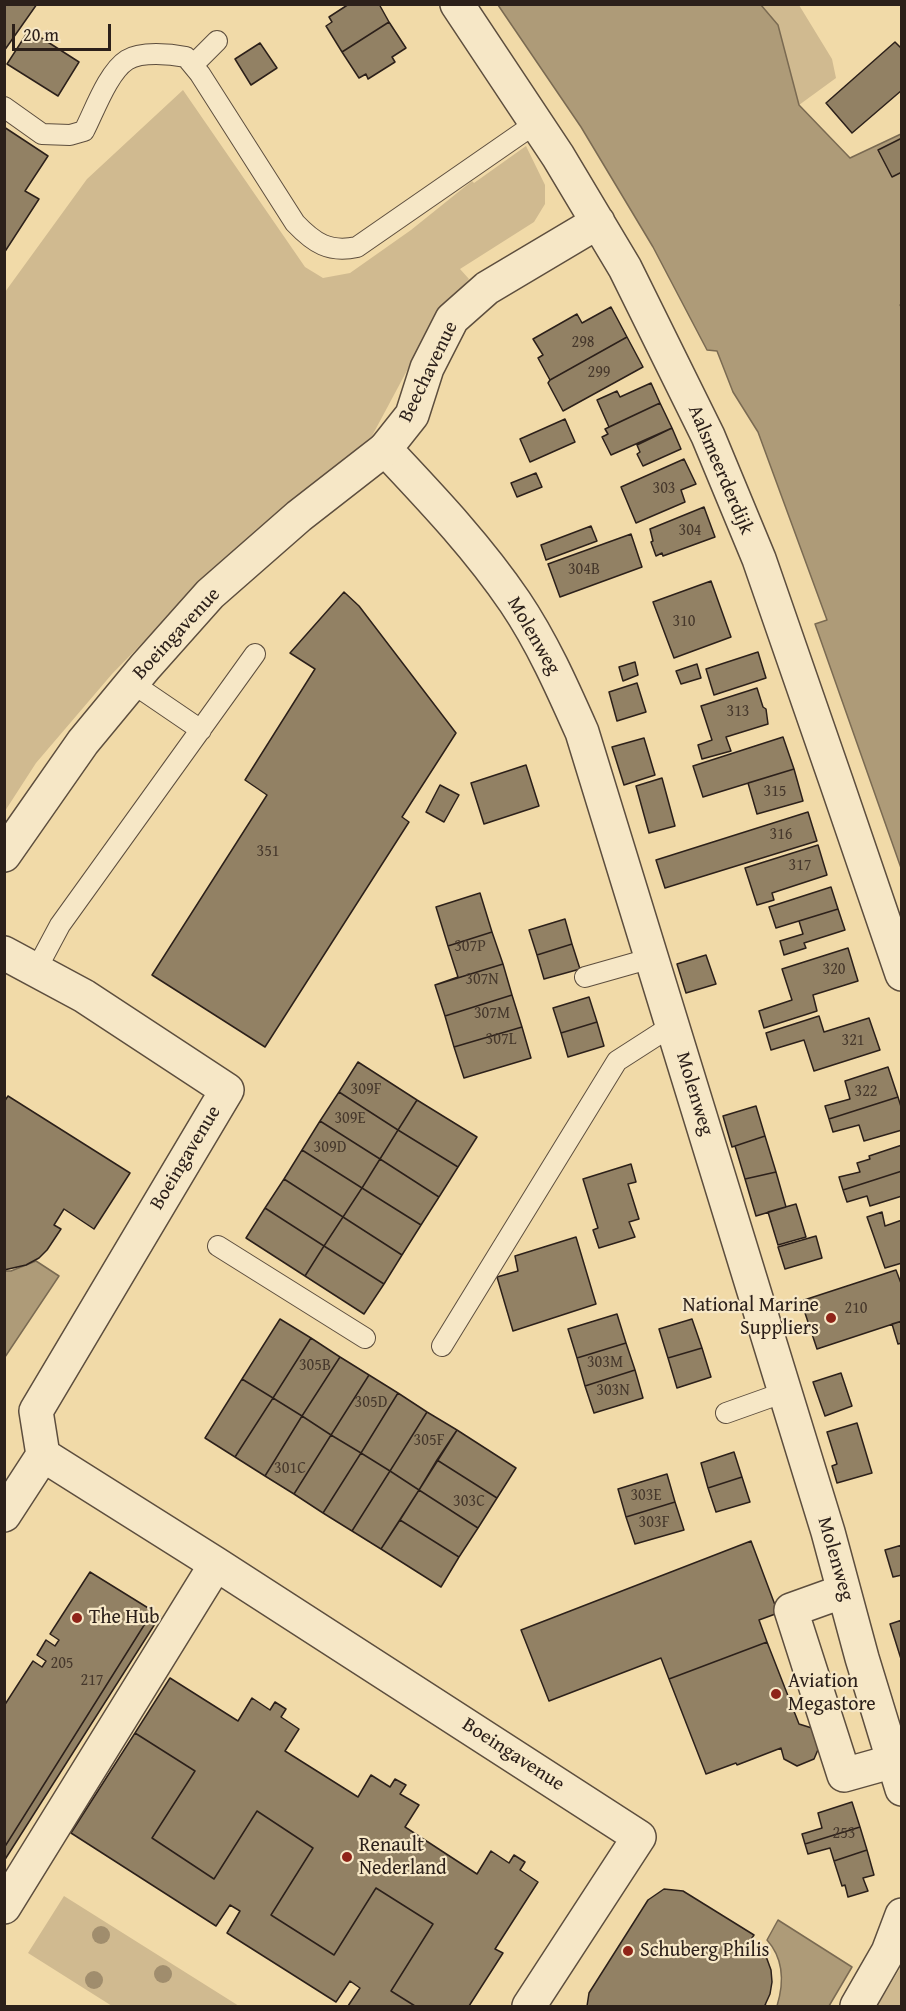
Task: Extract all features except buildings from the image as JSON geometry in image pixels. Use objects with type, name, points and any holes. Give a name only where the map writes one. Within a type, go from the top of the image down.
[{"type":"street","name":"Aalsmeerderdijk","points":[[457,4],[536,123],[626,268],[708,436],[759,559],[902,974]]},
{"type":"street","name":"Beechavenue","points":[[385,449],[412,416],[426,368],[452,319],[487,288],[598,222]]},
{"type":"street","name":"Boeingavenue","points":[[5,854],[83,742],[132,682],[210,594],[299,516],[385,449]]},
{"type":"street","name":"Molenweg","points":[[385,449],[470,541],[516,603],[556,674],[582,732],[785,1392],[898,1775]]},
{"type":"street","name":"Boeingavenue","points":[[4,953],[84,996],[227,1090],[36,1411],[43,1455],[639,1837],[529,2007]]},
{"type":"street","points":[[4,1515],[43,1455]]},
{"type":"street","points":[[4,1907],[216,1564]]},
{"type":"street","points":[[844,1591],[791,1610],[843,1775],[898,1775]]},
{"type":"street","points":[[857,2007],[888,1952],[902,1915]]},
{"type":"lane","points":[[193,65],[217,41]]},
{"type":"lane","points":[[4,107],[42,134],[70,135],[84,132],[113,75],[127,60],[152,54],[186,57],[295,223],[315,241],[333,249],[345,250],[357,247],[536,123]]},
{"type":"lane","points":[[36,970],[60,925],[255,654]]},
{"type":"lane","points":[[132,682],[201,730]]},
{"type":"lane","points":[[585,977],[652,958]]},
{"type":"lane","points":[[441,1346],[617,1060],[673,1025]]},
{"type":"lane","points":[[218,1246],[365,1338]]},
{"type":"lane","points":[[726,1413],[785,1392]]},
{"type":"shaded area","points":[[498,5],[761,5],[778,25],[799,105],[850,158],[901,134],[901,868],[815,624],[827,620],[758,432],[733,392],[717,351],[707,350],[653,247],[581,127]]},
{"type":"shaded area","points":[[761,5],[799,5],[832,59],[836,78],[799,105],[778,25]]},
{"type":"shaded area","points":[[183,90],[305,267],[323,278],[350,273],[411,230],[472,181],[474,183],[526,146],[545,185],[545,204],[534,222],[460,269],[469,279],[434,320],[372,436],[193,591],[112,674],[36,763],[5,811],[5,292],[87,179]]},
{"type":"shaded area","points":[[36,1261],[59,1276],[5,1357],[5,1271],[11,1271]]},
{"type":"shaded area","points":[[64,1896],[239,2006],[112,2006],[28,1953]]},
{"type":"shaded area","points":[[778,1920],[852,1967],[829,2006],[777,2006],[781,1989],[781,1972],[777,1955],[767,1940]]},
{"type":"shaded area","points":[[901,1964],[901,2006],[877,2006],[899,1970]]},
{"type":"place","name":"National Marine Suppliers","points":[[831,1318]]},
{"type":"place","name":"The Hub","points":[[77,1618]]},
{"type":"place","name":"Aviation Megastore","points":[[776,1694]]},
{"type":"place","name":"Renault Nederland","points":[[347,1857]]},
{"type":"place","name":"Schuberg Philis","points":[[628,1951]]}]
